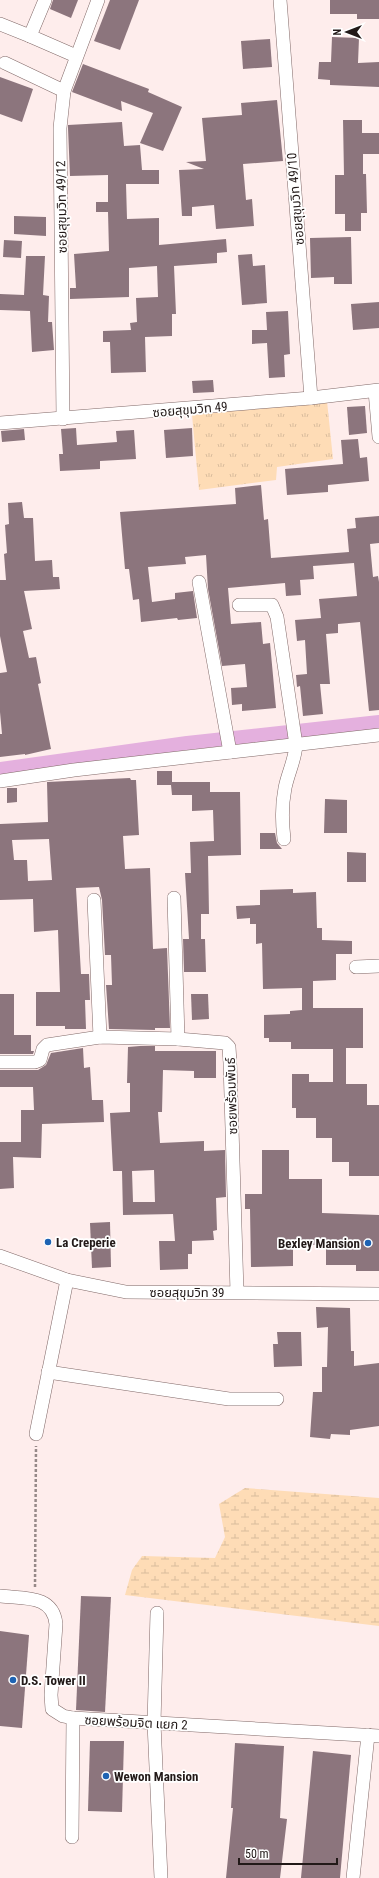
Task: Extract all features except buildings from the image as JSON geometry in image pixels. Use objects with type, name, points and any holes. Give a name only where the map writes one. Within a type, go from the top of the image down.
[{"type":"street","points":[[30,36],[45,0]]},
{"type":"street","name":"ซอยสุขุมวิท 49/12","points":[[64,419],[60,128],[64,91],[98,0]]},
{"type":"street","name":"ซอยสุขุมวิท 49/10","points":[[280,0],[311,398]]},
{"type":"street","points":[[0,24],[76,56]]},
{"type":"street","points":[[5,63],[64,91]]},
{"type":"street","points":[[377,391],[379,437]]},
{"type":"street","name":"ซอยสุขุมวิท 49","points":[[0,423],[64,419],[377,391]]},
{"type":"street","points":[[199,582],[230,752]]},
{"type":"street","points":[[239,605],[272,605],[275,610],[296,745],[296,756],[285,789],[282,827],[284,838]]},
{"type":"street","points":[[0,781],[74,770],[379,735]]},
{"type":"street","points":[[174,898],[178,1039]]},
{"type":"street","points":[[94,900],[100,1038]]},
{"type":"street","points":[[356,967],[379,966]]},
{"type":"street","name":"ซอยพร้อมพันธ์","points":[[0,1062],[35,1062],[40,1060],[43,1049],[47,1045],[100,1038],[178,1039],[225,1043],[229,1047],[233,1123],[236,1292]]},
{"type":"street","name":"ซอยสุขุมวิท 39","points":[[0,1256],[66,1280],[126,1292],[379,1294]]},
{"type":"street","points":[[36,1434],[66,1280]]},
{"type":"street","points":[[48,1372],[229,1400],[276,1399]]},
{"type":"street","name":"ซอยพร้อมจิต แยก 2","points":[[0,1596],[35,1600],[50,1605],[55,1614],[51,1695],[52,1709],[63,1716],[73,1718],[374,1736]]},
{"type":"street","points":[[157,1613],[154,1723],[161,1878]]},
{"type":"street","points":[[72,1837],[73,1718]]},
{"type":"street","points":[[353,1878],[374,1736]]},
{"type":"path","points":[[35,1600],[36,1434]]},
{"type":"green space","points":[[327,401],[333,459],[277,467],[276,480],[199,490],[192,415]]},
{"type":"green space","points":[[245,1488],[379,1498],[379,1626],[125,1595],[132,1570],[142,1556],[215,1558],[225,1537],[219,1504]]},
{"type":"waterway","points":[[0,769],[187,743],[379,722]]},
{"type":"place","name":"La Creperie","points":[[48,1242]]},
{"type":"place","name":"Bexley Mansion","points":[[368,1243]]},
{"type":"place","name":"D.S. Tower II","points":[[13,1680]]},
{"type":"place","name":"Wewon Mansion","points":[[106,1776]]}]
